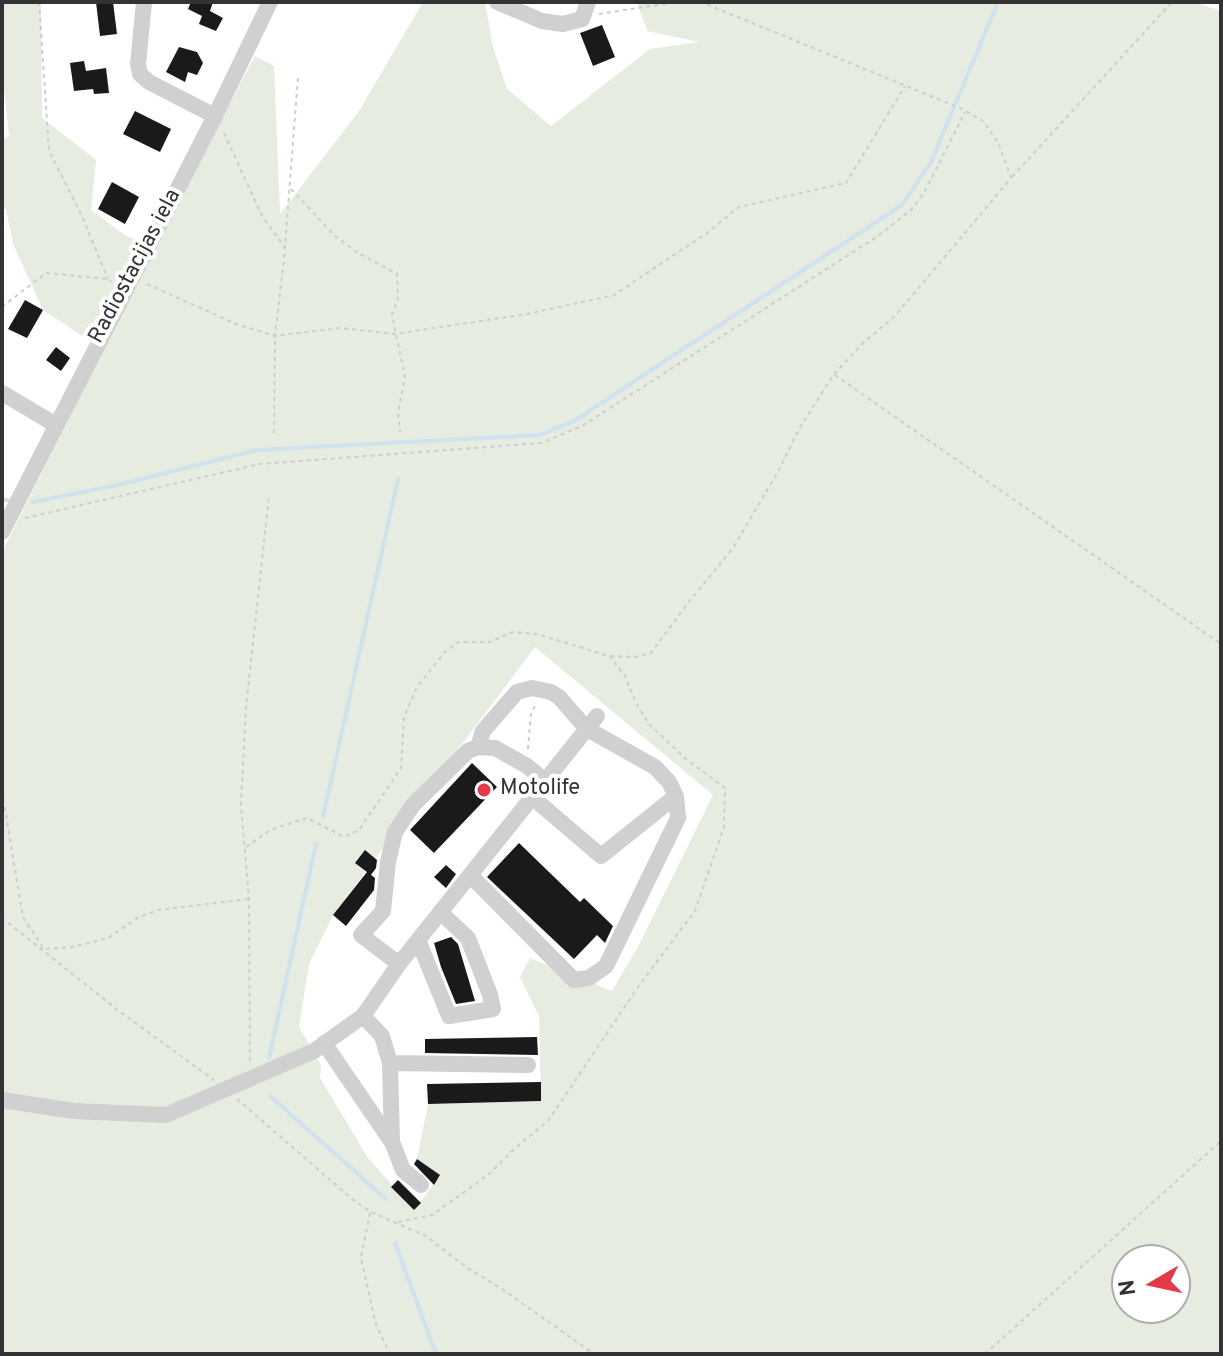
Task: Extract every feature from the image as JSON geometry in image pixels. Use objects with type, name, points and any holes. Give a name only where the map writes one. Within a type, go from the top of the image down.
[{"type":"street","points":[[144,2],[138,64],[140,74],[149,82],[215,116]]},
{"type":"street","name":"Radiostacijas iela","points":[[6,524],[270,2]]},
{"type":"street","points":[[497,2],[542,21],[563,24],[582,19],[588,2]]},
{"type":"street","points":[[2,393],[56,425]]},
{"type":"street","points":[[470,875],[574,980],[589,978],[606,966],[678,818],[676,796],[669,782],[655,767],[551,692],[532,688],[517,692],[483,731],[478,747]]},
{"type":"street","points":[[2,1100],[74,1111],[166,1115],[314,1051],[363,1016],[399,964],[592,723]]},
{"type":"street","points":[[399,964],[361,935],[383,911],[388,862],[395,832],[413,805],[468,751],[478,747],[495,748],[527,766],[545,781]]},
{"type":"street","points":[[532,797],[601,856],[676,796]]},
{"type":"street","points":[[418,940],[449,1016],[493,1009],[468,938],[440,912]]},
{"type":"street","points":[[363,1016],[382,1036],[390,1063],[392,1142]]},
{"type":"street","points":[[324,1043],[392,1142],[403,1170],[421,1185]]},
{"type":"street","points":[[390,1063],[528,1065]]},
{"type":"path","points":[[39,2],[49,151],[81,214],[108,279],[123,295]]},
{"type":"path","points":[[582,19],[677,2]]},
{"type":"path","points":[[701,2],[966,111],[983,121],[998,142],[1011,178]]},
{"type":"path","points":[[246,847],[270,830],[307,818],[344,837],[359,830],[401,768],[404,717],[417,687],[444,653],[458,642],[490,642],[513,632],[537,634],[609,656],[635,657],[651,653],[733,548],[799,429],[834,374],[863,343],[895,316],[1011,178],[1172,2]]},
{"type":"path","points":[[274,433],[275,336],[298,77]]},
{"type":"path","points":[[132,277],[236,324],[275,336],[340,328],[394,334],[527,314],[614,295],[707,233],[739,207],[846,183],[905,86]]},
{"type":"path","points":[[6,524],[260,464],[541,443],[582,426],[878,236],[911,210],[924,193],[966,111]]},
{"type":"path","points":[[215,116],[240,163],[262,216],[285,248]]},
{"type":"path","points":[[290,188],[335,236],[358,253],[397,274],[398,299],[392,314],[405,377],[398,413],[400,432]]},
{"type":"path","points":[[2,307],[46,273],[108,279]]},
{"type":"path","points":[[834,374],[1221,644]]},
{"type":"path","points":[[252,1078],[249,899],[241,805],[246,707],[269,496]]},
{"type":"path","points":[[527,766],[531,713],[538,700],[551,692]]},
{"type":"path","points":[[2,791],[23,917],[44,949]]},
{"type":"path","points":[[44,949],[72,947],[108,938],[139,917],[158,910],[249,899]]},
{"type":"path","points":[[2,918],[119,1011],[226,1089],[352,1199],[371,1212],[426,1236],[594,1354]]},
{"type":"path","points":[[985,1354],[1221,1141]]},
{"type":"path","points":[[371,1212],[361,1258],[376,1325],[390,1354]]},
{"type":"shaded area","points":[[2,2],[41,2],[42,118],[96,160],[91,210],[123,234],[154,249],[255,56],[274,66],[280,214],[359,111],[423,2],[485,2],[493,47],[507,89],[551,126],[650,49],[699,42],[647,31],[637,2],[1194,2],[1221,11],[1221,1354],[2,1354],[2,552],[104,350],[43,310],[13,244],[6,209],[2,209],[2,140],[9,136],[2,70]],"holes":[[[535,647],[713,795],[640,943],[612,991],[530,958],[520,977],[539,1016],[541,1101],[428,1104],[417,1159],[440,1176],[414,1210],[368,1158],[320,1078],[321,1065],[299,1027],[309,964],[333,915]]]},
{"type":"building","points":[[96,2],[113,2],[117,34],[100,36]]},
{"type":"building","points":[[191,2],[213,2],[210,11],[223,18],[216,31],[199,24],[202,16],[188,9]]},
{"type":"building","points":[[602,25],[615,57],[593,66],[580,33]]},
{"type":"building","points":[[179,47],[197,52],[203,63],[197,75],[188,72],[185,82],[166,72]]},
{"type":"building","points":[[84,61],[86,71],[106,68],[109,93],[94,94],[93,89],[74,91],[70,63]]},
{"type":"building","points":[[135,111],[171,129],[160,152],[123,134]]},
{"type":"building","points":[[112,182],[139,197],[125,224],[98,209]]},
{"type":"building","points":[[25,300],[43,310],[27,338],[8,329]]},
{"type":"building","points":[[56,347],[70,358],[61,371],[46,360]]},
{"type":"building","points":[[472,763],[497,787],[434,853],[410,830]]},
{"type":"building","points":[[519,843],[580,902],[584,898],[613,926],[605,943],[597,935],[574,959],[487,877]]},
{"type":"building","points":[[365,850],[377,860],[371,875],[375,878],[374,890],[346,926],[333,915],[367,872],[355,863]]},
{"type":"building","points":[[446,865],[456,874],[446,888],[434,877]]},
{"type":"building","points":[[451,937],[458,944],[475,1001],[456,1004],[441,967],[434,943]]},
{"type":"building","points":[[537,1037],[538,1055],[425,1053],[425,1039]]},
{"type":"building","points":[[541,1082],[541,1101],[428,1104],[427,1084]]},
{"type":"building","points":[[417,1159],[440,1175],[434,1185],[414,1164]]},
{"type":"building","points":[[398,1180],[421,1203],[414,1210],[391,1187]]},
{"type":"waterway","points":[[33,502],[118,485],[257,450],[540,435],[574,421],[902,205],[931,162],[998,2]]},
{"type":"waterway","points":[[323,817],[398,479]]},
{"type":"waterway","points":[[2,499],[10,501]]},
{"type":"waterway","points":[[269,1058],[316,844]]},
{"type":"waterway","points":[[270,1096],[386,1199]]},
{"type":"waterway","points":[[395,1243],[436,1354]]},
{"type":"place","name":"Motolife","points":[[484,790]]}]
